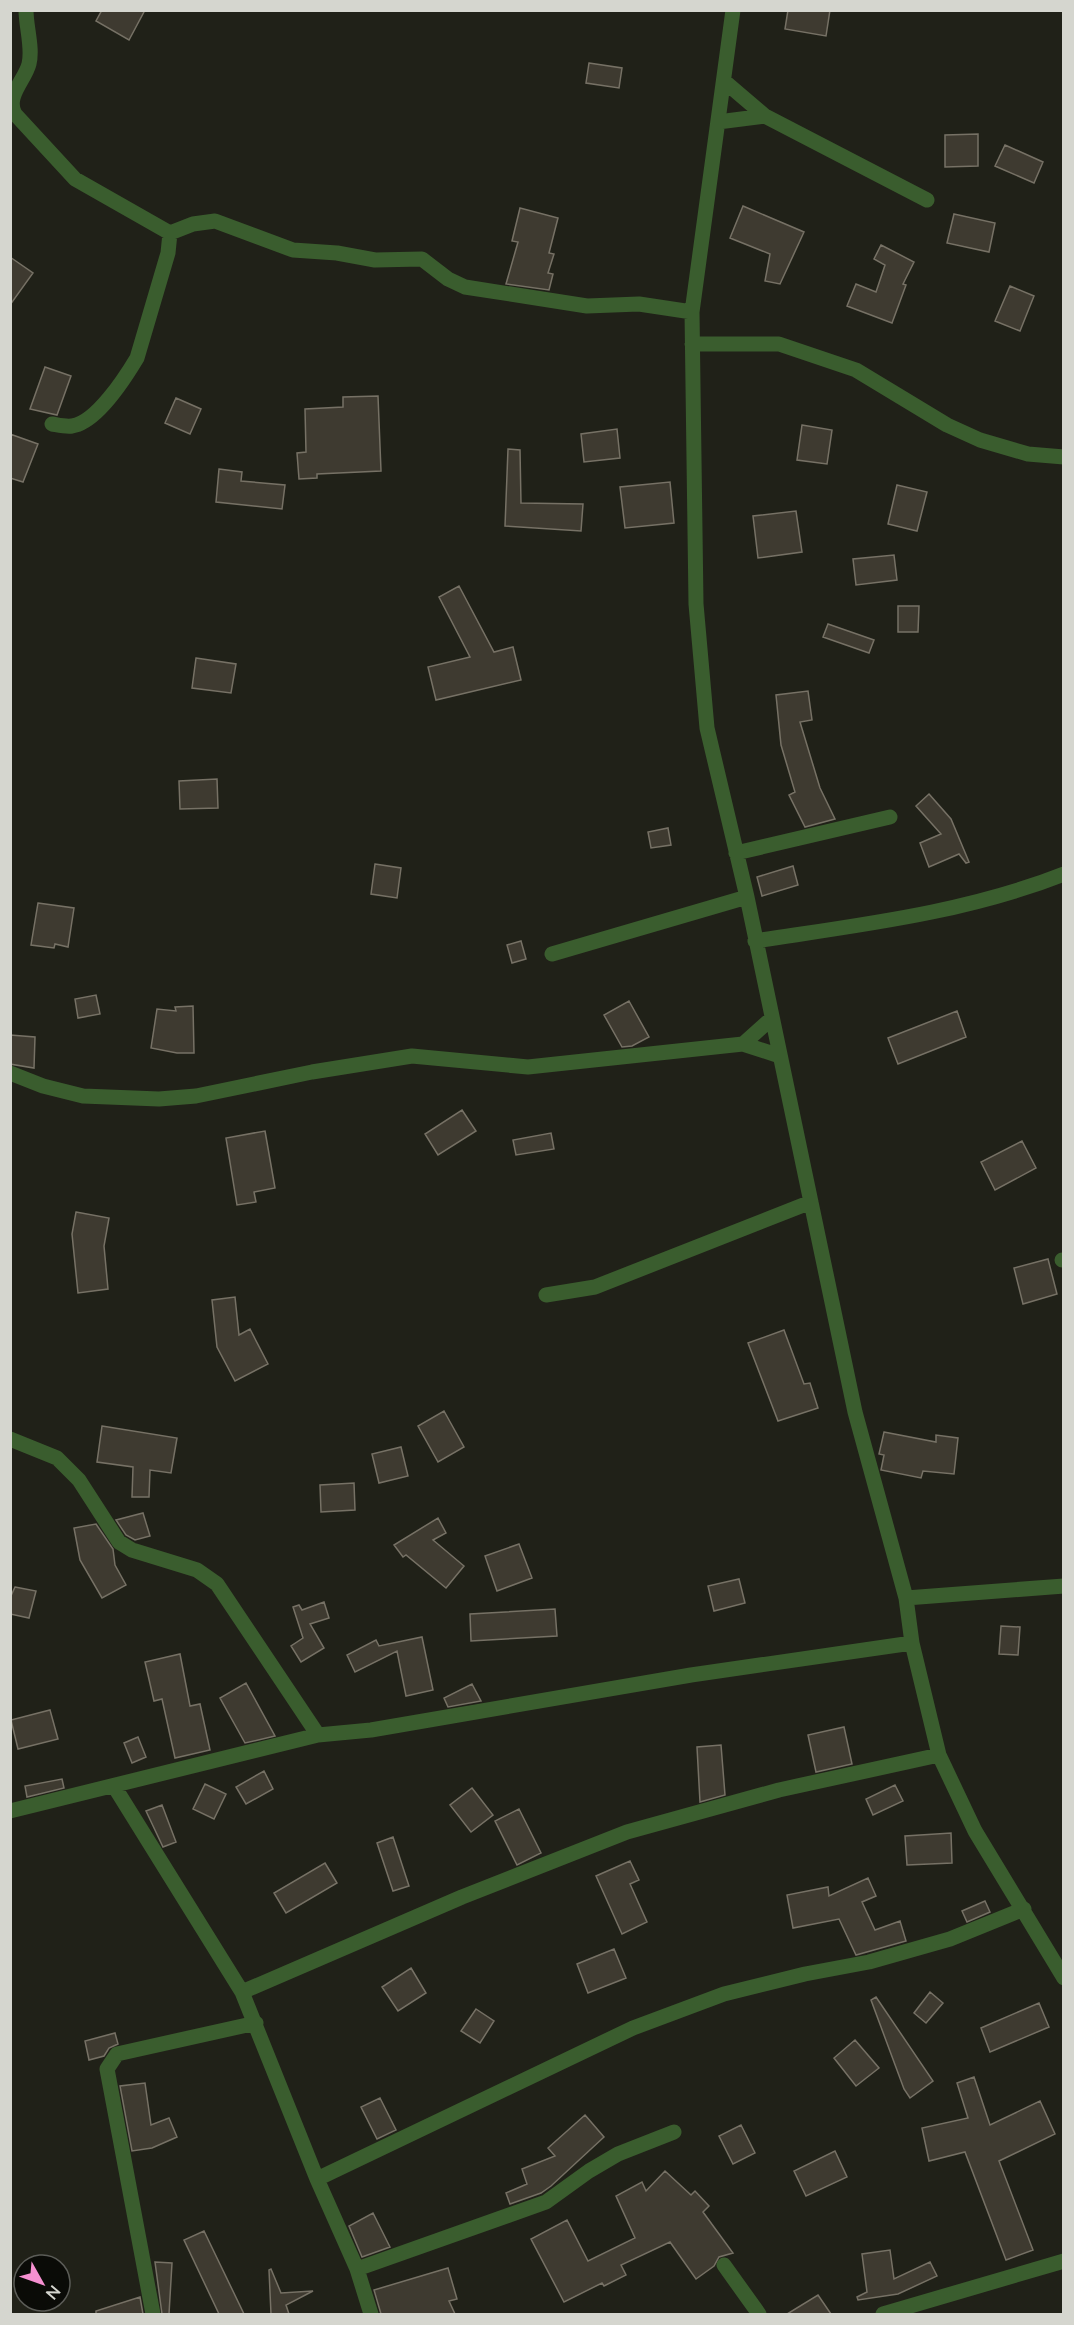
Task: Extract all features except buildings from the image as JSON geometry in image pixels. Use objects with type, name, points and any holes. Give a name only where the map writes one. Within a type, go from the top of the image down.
[{"type":"street","points":[[26,10],[28,65],[12,99],[15,114],[75,179],[170,233]]},
{"type":"street","points":[[733,10],[692,312],[697,615],[707,728],[747,897],[855,1412],[906,1599],[912,1643],[939,1755],[975,1831],[1064,1978]]},
{"type":"street","points":[[724,81],[765,116],[927,200]]},
{"type":"street","points":[[718,122],[765,116]]},
{"type":"street","points":[[170,233],[193,224],[215,221],[293,250],[337,253],[375,260],[422,259],[448,279],[465,287],[587,306],[639,304],[692,312]]},
{"type":"street","points":[[52,424],[71,427],[86,421],[130,370],[137,358],[168,253],[170,233]]},
{"type":"street","points":[[692,344],[778,344],[856,370],[947,425],[980,440],[1028,454],[1064,456]]},
{"type":"street","points":[[736,853],[890,817]]},
{"type":"street","points":[[755,941],[945,911],[1034,886],[1064,874]]},
{"type":"street","points":[[552,954],[747,897]]},
{"type":"street","points":[[743,1044],[771,1019]]},
{"type":"street","points":[[10,1073],[43,1086],[83,1096],[159,1099],[196,1096],[312,1072],[412,1056],[528,1067],[743,1044],[780,1056]]},
{"type":"street","points":[[546,1295],[595,1287],[811,1202]]},
{"type":"street","points":[[10,1439],[57,1458],[79,1480],[119,1542],[132,1550],[197,1570],[217,1584],[318,1735]]},
{"type":"street","points":[[906,1599],[1064,1586]]},
{"type":"street","points":[[10,1811],[318,1735],[371,1730],[691,1675],[912,1643]]},
{"type":"street","points":[[242,1992],[462,1898],[627,1832],[779,1790],[939,1755]]},
{"type":"street","points":[[114,1786],[242,1992],[316,2178],[357,2269],[371,2314]]},
{"type":"street","points":[[316,2178],[633,2028],[724,1994],[805,1974],[869,1962],[950,1939],[1024,1909]]},
{"type":"street","points":[[153,2314],[107,2069],[117,2054],[256,2023]]},
{"type":"street","points":[[357,2269],[546,2202],[589,2171],[618,2154],[674,2132]]},
{"type":"street","points":[[883,2314],[1064,2260]]},
{"type":"street","points":[[724,2265],[759,2314]]}]
